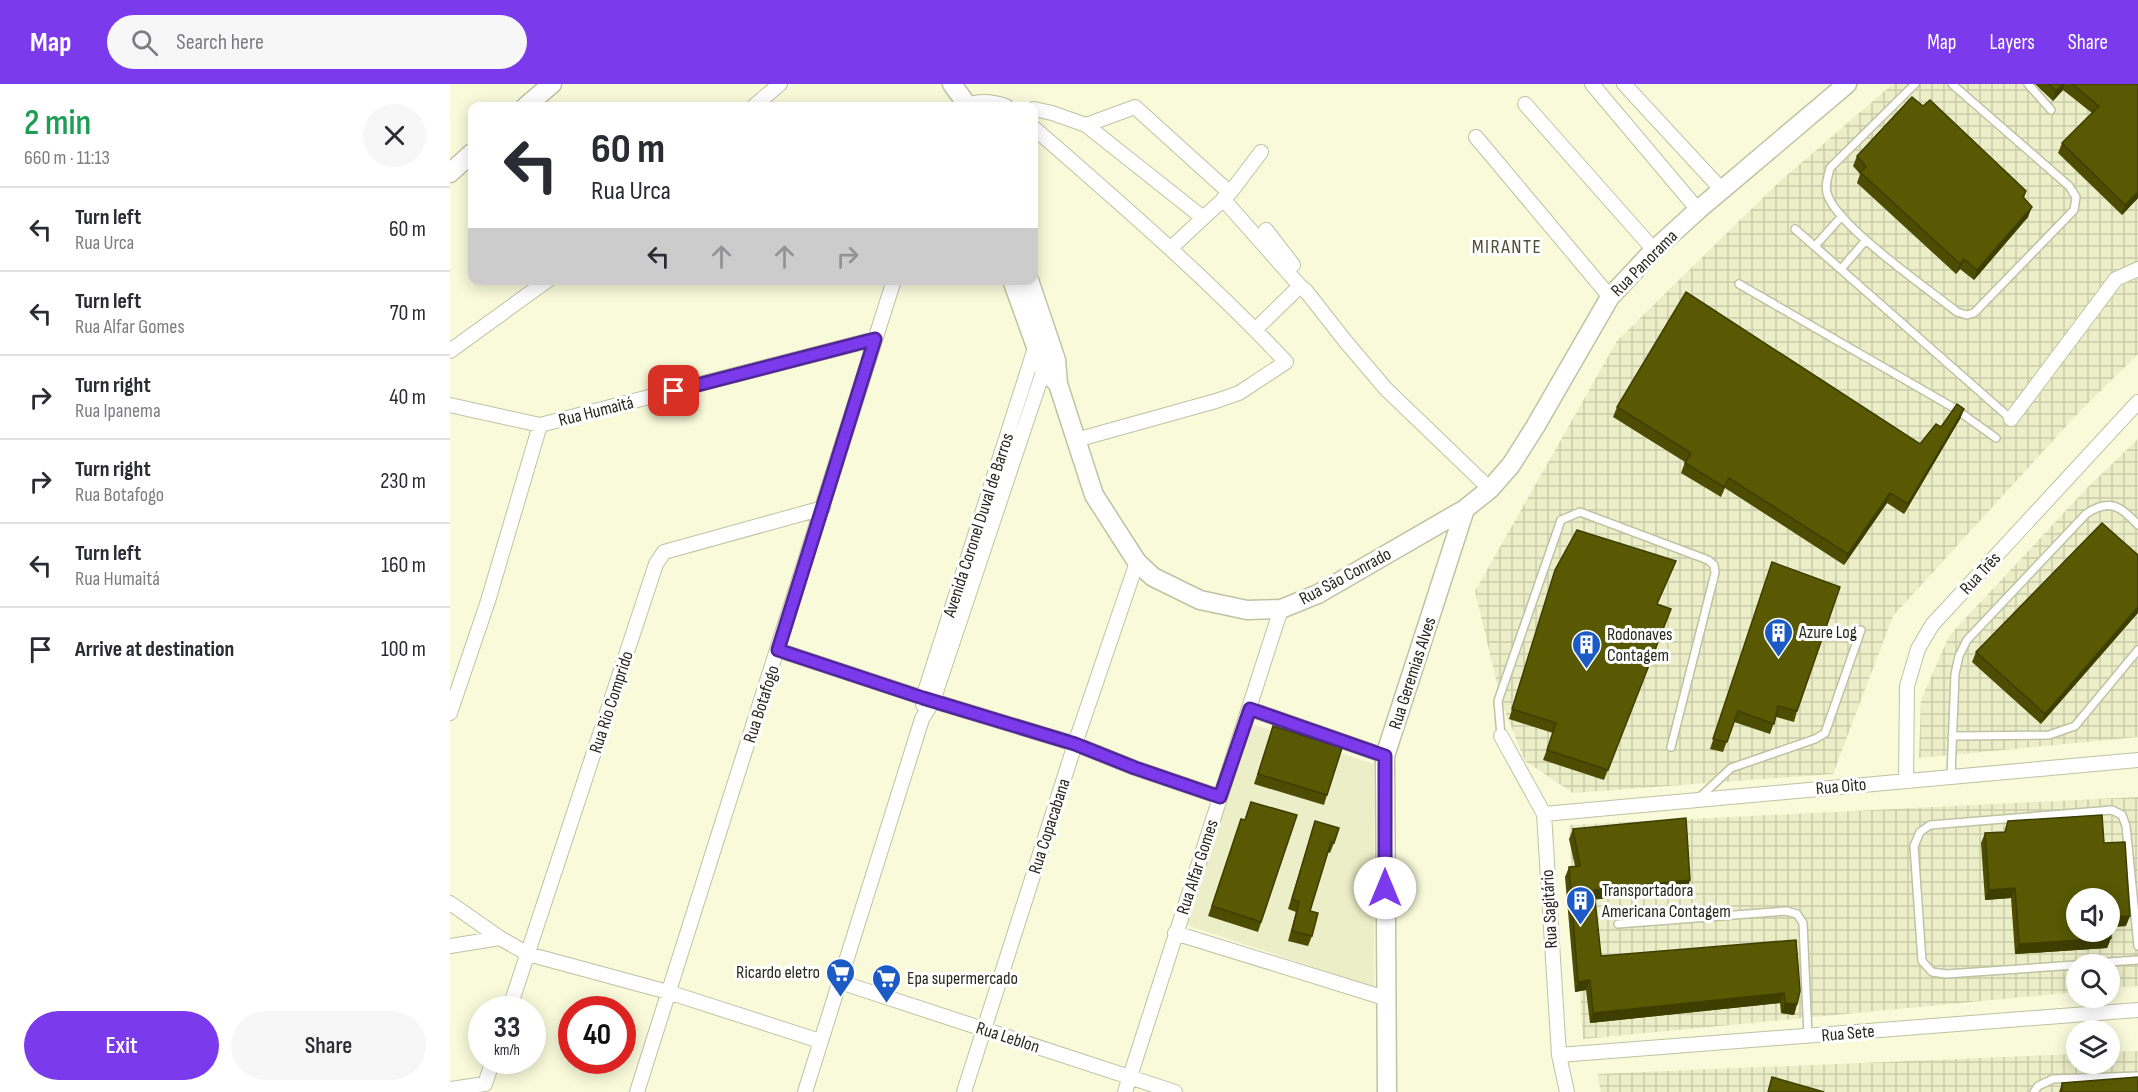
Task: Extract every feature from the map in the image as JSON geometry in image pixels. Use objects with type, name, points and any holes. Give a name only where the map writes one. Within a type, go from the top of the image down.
[{"type":"street","points":[[531,102],[552,84]]},
{"type":"street","points":[[759,102],[780,84]]},
{"type":"street","points":[[948,84],[960,102]]},
{"type":"street","points":[[952,84],[961,102]]},
{"type":"street","points":[[1592,84],[1698,210]]},
{"type":"street","points":[[1624,84],[1722,190]]},
{"type":"street","name":"Rua Panorama","points":[[1465,509],[1490,489],[1511,465],[1610,297],[1654,250],[1698,210],[1846,84]]},
{"type":"street","points":[[1525,104],[1654,250]]},
{"type":"street","points":[[1086,125],[1135,107],[1226,196],[1386,389],[1490,489]]},
{"type":"street","points":[[1038,110],[1086,125],[1202,217]]},
{"type":"street","points":[[1038,131],[1172,248],[1256,329],[1286,362],[1239,393],[1076,440]]},
{"type":"street","points":[[1476,137],[1610,297]]},
{"type":"street","points":[[1172,248],[1226,196],[1261,152]]},
{"type":"street","points":[[450,173],[468,157]]},
{"type":"street","points":[[1256,329],[1303,289],[1303,279],[1266,230]]},
{"type":"street","points":[[2011,419],[2116,279],[2138,269]]},
{"type":"street","points":[[450,351],[541,285]]},
{"type":"street","name":"Rua Botafogo","points":[[637,1092],[892,285]]},
{"type":"street","name":"Rua São Conrado","points":[[1014,285],[1043,345],[1058,384],[1094,495],[1137,562],[1153,577],[1200,600],[1247,610],[1281,609],[1318,594],[1465,509]]},
{"type":"street","name":"Rua São Conrado","points":[[1030,285],[1043,345]]},
{"type":"street","name":"Rua Humaitá","points":[[450,713],[488,601],[540,425],[875,339]]},
{"type":"street","name":"Avenida Coronel Duval de Barros","points":[[806,1092],[928,699],[1043,345]]},
{"type":"street","name":"Avenida Coronel Duval de Barros","points":[[1017,427],[1050,365]]},
{"type":"street","name":"Rua Três","points":[[1906,781],[1907,686],[1918,649],[1932,625],[2138,402]]},
{"type":"street","points":[[450,405],[540,425]]},
{"type":"street","name":"Rua Rio Comprido","points":[[514,996],[656,564],[664,552],[823,508]]},
{"type":"street","name":"Rua Geremias Alves","points":[[1387,1092],[1385,756],[1465,509]]},
{"type":"street","name":"Rua Copacabana","points":[[964,1092],[1075,744],[1137,562]]},
{"type":"street","name":"Rua Alfar Gomes","points":[[1125,1092],[1281,609]]},
{"type":"street","points":[[778,650],[1075,744],[1135,768],[1220,797]]},
{"type":"street","points":[[1250,709],[1385,756]]},
{"type":"street","name":"Rua Sagitário","points":[[1501,736],[1544,814],[1559,1055],[1567,1092]]},
{"type":"street","name":"Rua Oito","points":[[1544,814],[2138,760]]},
{"type":"street","points":[[450,903],[500,938],[528,954],[668,993],[820,1041]]},
{"type":"street","points":[[1175,933],[1385,998]]},
{"type":"street","points":[[450,946],[500,938]]},
{"type":"street","name":"Rua Leblon","points":[[840,982],[1175,1092]]},
{"type":"street","name":"Rua Sete","points":[[1559,1055],[2138,1010]]},
{"type":"street","points":[[450,1089],[485,1084],[488,1074]]},
{"type":"lane","points":[[1915,84],[1830,168],[1826,183],[1827,195],[1842,216],[1866,240],[1957,312],[1967,315],[1974,313],[2074,210],[2076,197],[2069,186],[1952,84]]},
{"type":"lane","points":[[2028,84],[2051,110]]},
{"type":"lane","points":[[1815,246],[1842,216]]},
{"type":"lane","points":[[1795,229],[2011,419]]},
{"type":"lane","points":[[1841,269],[1866,240]]},
{"type":"lane","points":[[1739,284],[1954,408],[1996,438]]},
{"type":"lane","points":[[1951,777],[1955,674],[1959,656],[1967,640],[2086,514],[2097,506],[2112,505],[2125,510],[2138,525]]},
{"type":"lane","points":[[1501,736],[1498,701],[1561,520],[1580,512],[1708,560],[1714,566],[1715,573],[1671,747]]},
{"type":"lane","points":[[1698,799],[1731,768],[1815,739],[1825,733],[1861,630]]},
{"type":"lane","points":[[1952,736],[2049,735],[2074,726],[2138,650]]},
{"type":"lane","points":[[2066,966],[1946,974],[1932,972],[1923,961],[1914,846],[1920,832],[1930,825],[2112,810],[2122,814],[2127,826],[2138,946]]},
{"type":"lane","points":[[1618,924],[1786,911],[1797,914],[1803,923],[1808,1036]]},
{"type":"lane","points":[[2120,962],[2138,960]]},
{"type":"lane","points":[[2034,1092],[2038,1086],[2053,1079],[2138,1076]]},
{"type":"shaded area","points":[[1893,84],[2138,84],[2138,354],[2080,411],[1893,616],[1833,774],[1573,793],[1525,761],[1501,701],[1475,591],[1617,341],[1778,183]]},
{"type":"shaded area","points":[[2138,439],[2138,737],[1919,758],[1921,700],[1949,636],[2085,490]]},
{"type":"shaded area","points":[[1252,724],[1374,764],[1374,987],[1186,925]]},
{"type":"shaded area","points":[[2138,797],[2138,986],[2120,987],[2120,954],[2066,954],[2066,993],[1583,1039],[1569,825]]},
{"type":"shaded area","points":[[2138,1051],[2138,1092],[1601,1092],[1597,1074],[2066,1054],[2066,1074],[2120,1074],[2120,1052]]},
{"type":"building","points":[[2049,84],[2063,84],[2056,91]]},
{"type":"building","points":[[2072,84],[2138,84],[2138,192],[2125,205],[2062,143],[2099,106]]},
{"type":"building","points":[[1912,97],[1923,106],[1930,100],[2026,191],[2023,197],[2032,207],[1977,270],[1964,259],[1960,264],[1860,172],[1866,167],[1857,156]]},
{"type":"building","points":[[1686,292],[1920,444],[1936,424],[1941,427],[1957,404],[1964,409],[1908,504],[1890,493],[1848,554],[1729,478],[1724,487],[1685,463],[1691,453],[1617,407]]},
{"type":"building","points":[[2102,523],[2138,555],[2138,607],[2045,714],[1976,652]]},
{"type":"building","name":"Rodonaves Contagem","points":[[1577,530],[1676,561],[1657,604],[1671,609],[1608,770],[1547,750],[1556,723],[1512,709],[1555,570]]},
{"type":"building","name":"Azure Log","points":[[1772,562],[1840,587],[1797,711],[1778,706],[1774,724],[1738,711],[1727,742],[1713,739]]},
{"type":"building","points":[[1273,726],[1342,748],[1327,795],[1258,774]]},
{"type":"building","points":[[1251,802],[1297,815],[1261,922],[1212,906],[1241,819],[1245,820]]},
{"type":"building","points":[[2102,815],[2104,843],[2125,842],[2130,916],[2120,916],[2120,888],[2066,888],[2066,941],[2019,944],[2015,888],[1989,890],[1985,833],[2005,832],[2008,821]]},
{"type":"building","name":"Transportadora Americana Contagem","points":[[1686,818],[1690,880],[1594,890],[1601,956],[1796,940],[1800,991],[1797,1004],[1785,1003],[1784,993],[1593,1013],[1590,980],[1578,982],[1569,867],[1580,866],[1573,829]]},
{"type":"building","points":[[1315,821],[1339,828],[1334,843],[1331,842],[1310,911],[1318,913],[1312,936],[1292,931],[1299,902],[1292,899]]},
{"type":"building","points":[[1772,1077],[1824,1092],[1768,1092]]},
{"type":"building","points":[[2138,1077],[2138,1092],[2062,1092],[2062,1083]]},
{"type":"place","name":"Azure Log","points":[[1778,658]]},
{"type":"place","name":"Rodonaves Contagem","points":[[1586,670]]},
{"type":"place","name":"Transportadora Americana Contagem","points":[[1581,926]]},
{"type":"place","name":"Ricardo eletro","points":[[841,998]]},
{"type":"place","name":"Epa supermercado","points":[[886,1004]]},
{"type":"district","name":"MIRANTE","points":[[1507,246]]},
{"type":"route","points":[[674,391],[875,339],[778,650],[923,698],[1075,744],[1135,768],[1220,797],[1250,709],[1385,756],[1385,888]]}]
